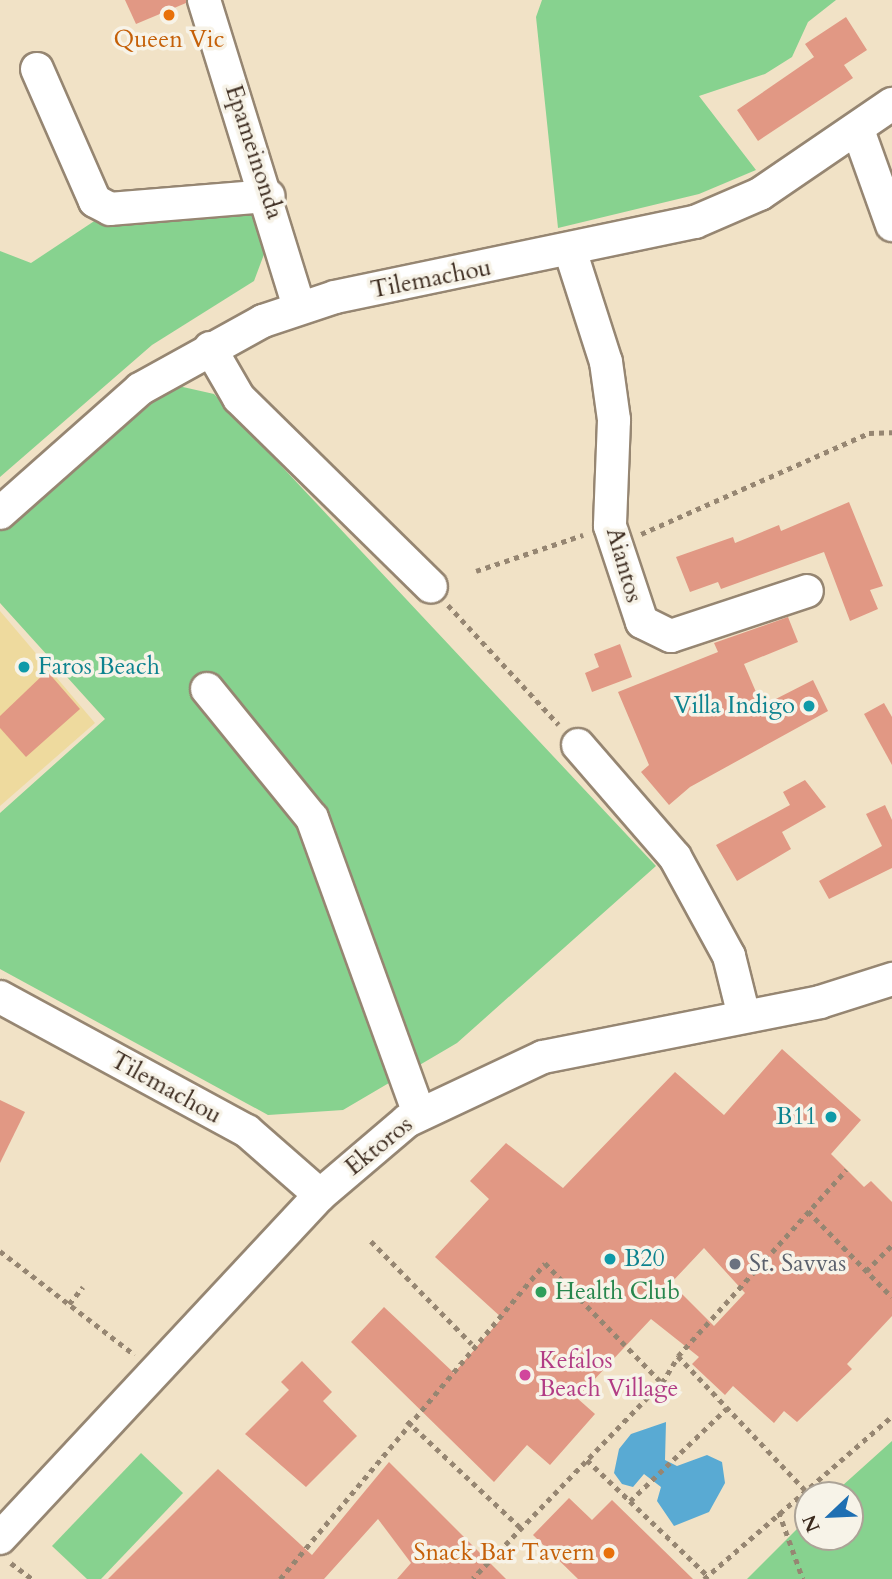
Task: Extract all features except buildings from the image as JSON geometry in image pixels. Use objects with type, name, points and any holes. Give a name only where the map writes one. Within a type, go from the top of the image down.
[{"type":"street","name":"Epameinonda","points":[[204,0],[268,196],[299,306]]},
{"type":"street","points":[[37,69],[95,201],[110,209],[268,196]]},
{"type":"street","name":"Tilemachou","points":[[0,513],[140,390],[210,348],[299,306],[571,253],[729,209],[858,130],[892,104]]},
{"type":"street","points":[[858,130],[892,225]]},
{"type":"street","name":"Aiantos","points":[[571,253],[611,390],[613,535],[642,622],[660,634],[807,591]]},
{"type":"street","points":[[210,348],[239,398],[431,587]]},
{"type":"street","points":[[207,689],[312,818],[419,1114]]},
{"type":"street","points":[[578,746],[675,858],[729,957],[744,1016]]},
{"type":"street","name":"Ektoros","points":[[3,1548],[320,1195],[419,1114],[543,1057],[845,996],[892,979]]},
{"type":"street","name":"Tilemachou","points":[[0,997],[247,1131],[320,1195]]},
{"type":"path","points":[[476,571],[613,535],[869,433],[892,432]]},
{"type":"path","points":[[431,587],[578,746]]},
{"type":"path","points":[[473,1579],[662,1383],[678,1356],[846,1170]]},
{"type":"path","points":[[808,1211],[892,1297]]},
{"type":"path","points":[[371,1241],[472,1344]]},
{"type":"path","points":[[866,1271],[892,1245]]},
{"type":"path","points":[[0,1251],[158,1373]]},
{"type":"path","points":[[280,1579],[407,1421],[545,1263],[662,1383]]},
{"type":"path","points":[[69,1304],[82,1287]]},
{"type":"path","points":[[678,1356],[796,1481]]},
{"type":"path","points":[[629,1501],[727,1408]]},
{"type":"path","points":[[818,1481],[847,1461],[892,1416]]},
{"type":"path","points":[[407,1421],[521,1528]]},
{"type":"path","points":[[587,1460],[706,1577],[794,1499]]},
{"type":"path","points":[[779,1512],[803,1579]]},
{"type":"path","points":[[3,1548],[16,1569],[32,1579]]},
{"type":"path","points":[[16,1569],[16,1579]]},
{"type":"green space","points":[[542,0],[836,0],[808,22],[792,57],[765,74],[699,96],[756,170],[699,194],[558,228],[536,17]]},
{"type":"green space","points":[[243,192],[266,249],[254,281],[152,345],[0,477],[0,251],[31,263],[123,202]]},
{"type":"green space","points":[[174,385],[214,394],[656,866],[457,1043],[343,1110],[268,1115],[0,969],[0,813],[105,719],[0,603],[0,531]]},
{"type":"green space","points":[[892,1441],[892,1579],[747,1579],[794,1532],[794,1551],[864,1551],[864,1481],[848,1481]]},
{"type":"green space","points":[[141,1453],[183,1493],[101,1579],[87,1579],[52,1546]]},
{"type":"sand","name":"Faros Beach","points":[[0,611],[95,723],[0,806]]},
{"type":"water","points":[[666,1422],[665,1460],[677,1466],[707,1455],[722,1462],[725,1483],[709,1512],[674,1526],[657,1501],[661,1487],[644,1474],[633,1487],[622,1484],[614,1473],[619,1449],[631,1434]]},
{"type":"place","name":"Queen Vic","points":[[169,15]]},
{"type":"place","name":"Faros Beach","points":[[24,667]]},
{"type":"place","name":"Villa Indigo","points":[[809,706]]},
{"type":"place","name":"B11","points":[[831,1117]]},
{"type":"place","name":"B20","points":[[610,1259]]},
{"type":"place","name":"St. Savvas","points":[[735,1264]]},
{"type":"place","name":"Health Club","points":[[541,1292]]},
{"type":"place","name":"Kefalos Beach Village","points":[[525,1375]]},
{"type":"place","name":"Snack Bar Tavern","points":[[609,1553]]}]
